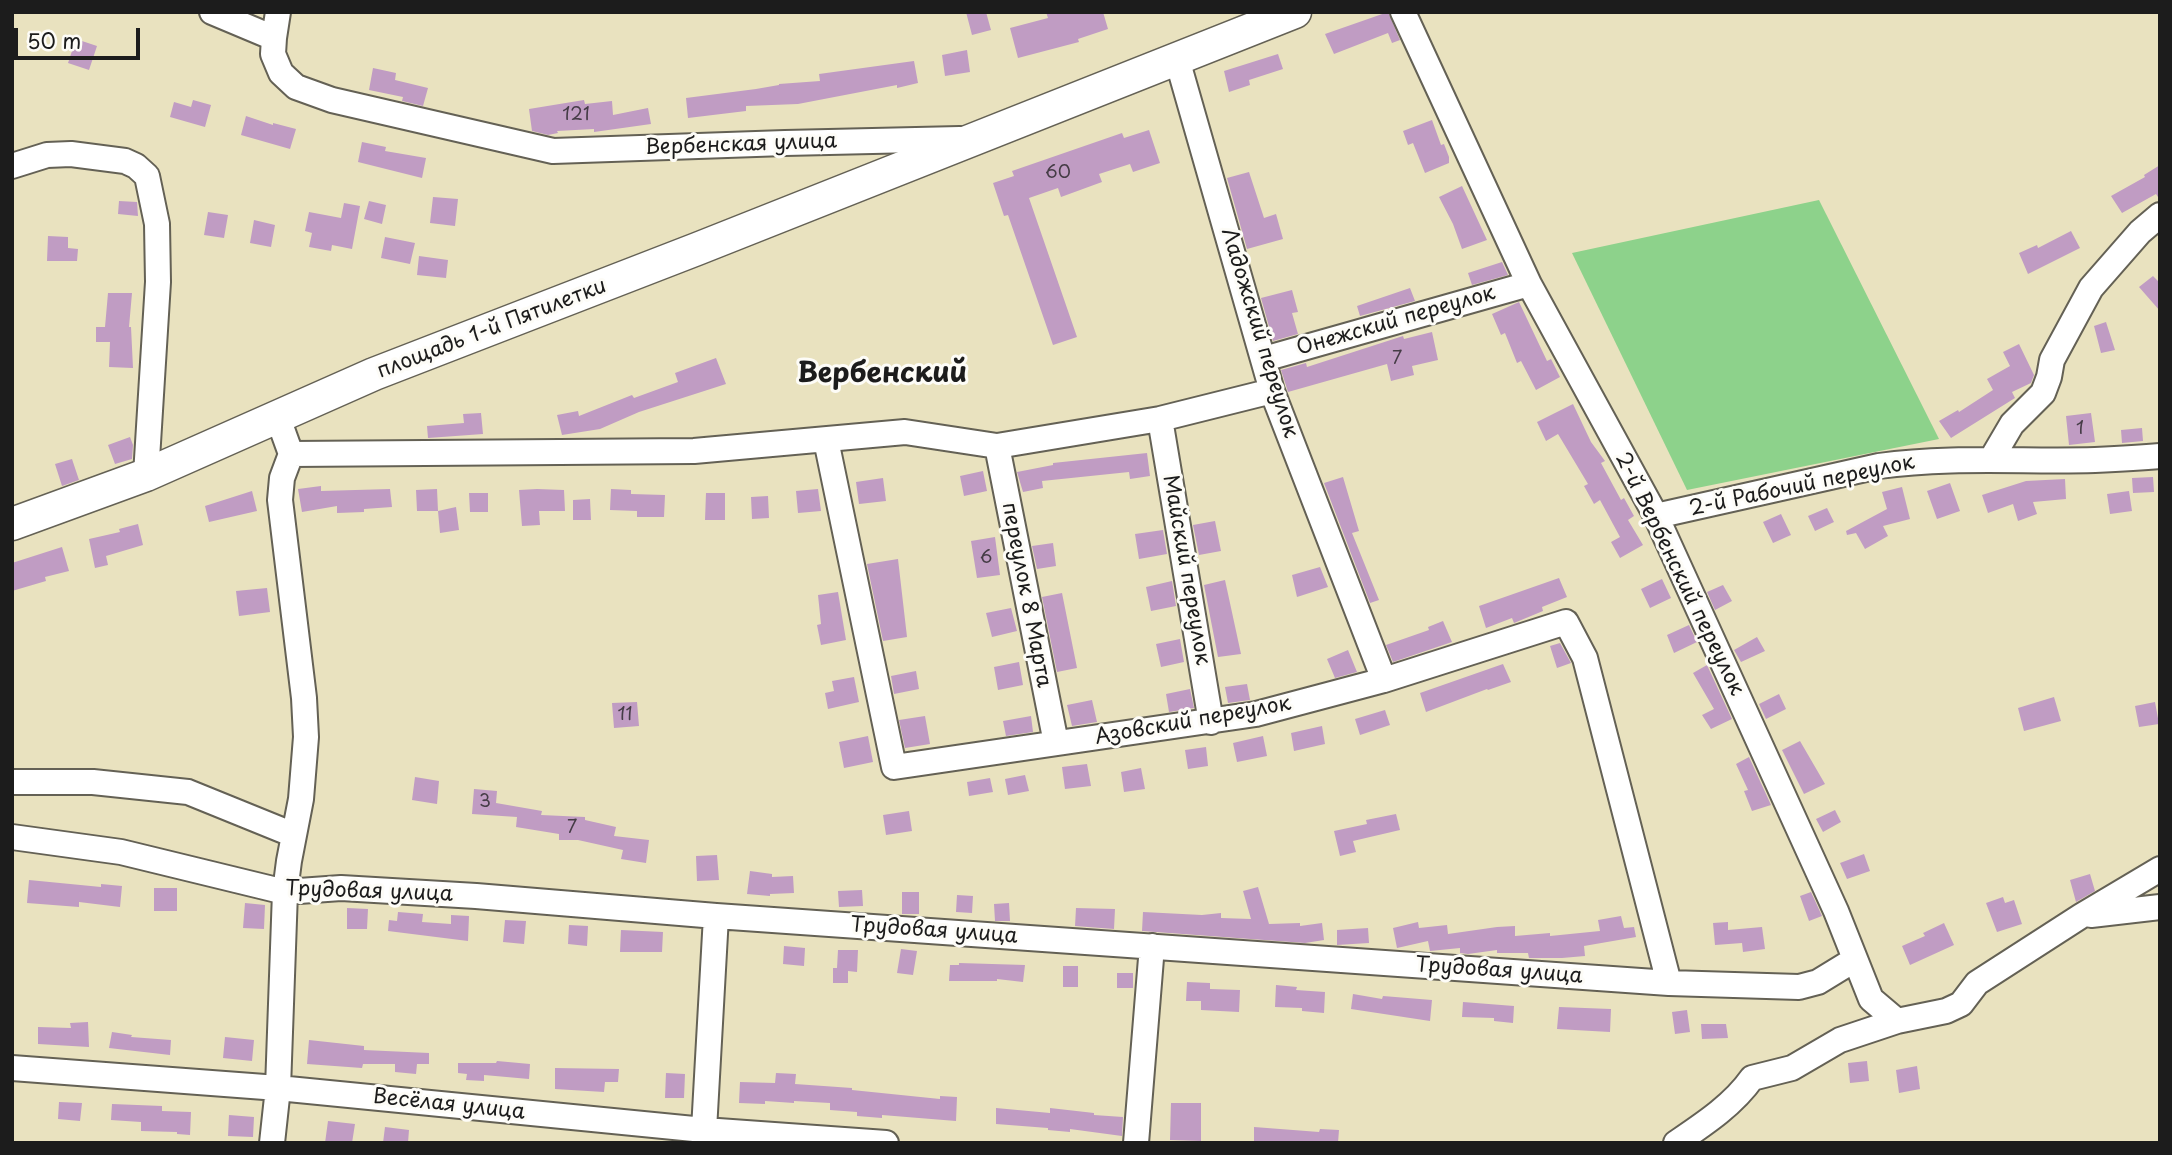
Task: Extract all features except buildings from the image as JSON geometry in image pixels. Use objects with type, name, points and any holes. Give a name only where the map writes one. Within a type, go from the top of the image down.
[{"type":"main road","name":"Вербенская улица","points":[[975,139],[1296,12]]},
{"type":"main road","name":"площадь 1-й Пятилетки","points":[[12,524],[146,475],[374,374],[975,139]]},
{"type":"street","points":[[212,12],[274,38]]},
{"type":"street","name":"Вербенская улица","points":[[278,12],[273,54],[281,73],[296,88],[332,100],[553,151],[975,139]]},
{"type":"street","name":"2-й Вербенский переулок","points":[[1403,12],[1529,284],[1656,516],[1836,912],[1871,999],[1897,1021]]},
{"type":"street","name":"Ладожский переулок","points":[[1177,59],[1272,391],[1384,680]]},
{"type":"street","points":[[12,166],[47,156],[71,154],[125,161],[147,176],[157,225],[158,282],[146,475]]},
{"type":"street","points":[[1992,458],[2012,424],[2043,393],[2052,360],[2091,288],[2140,232],[2160,215]]},
{"type":"street","name":"Онежский переулок","points":[[1264,359],[1529,284]]},
{"type":"street","points":[[291,454],[694,451],[905,432],[997,446],[1160,419],[1272,391]]},
{"type":"street","points":[[272,1143],[278,1088],[285,892],[302,799],[306,737],[304,698],[280,500],[282,478],[291,454],[278,418]]},
{"type":"street","name":"Майский переулок","points":[[1160,419],[1212,722]]},
{"type":"street","name":"Азовский переулок","points":[[826,440],[894,767],[1256,714],[1384,680],[1566,622],[1585,658],[1669,984]]},
{"type":"street","name":"переулок 8 Марта","points":[[997,446],[1056,743]]},
{"type":"street","name":"2-й Рабочий переулок","points":[[1656,516],[1879,466],[1915,461],[1992,458],[2094,460],[2160,456]]},
{"type":"street","points":[[12,782],[93,782],[188,792],[294,835]]},
{"type":"street","name":"Трудовая улица","points":[[12,837],[121,852],[285,892],[341,888],[476,896],[716,916],[1669,984],[1799,987],[1818,982],[1854,960]]},
{"type":"street","points":[[1676,1143],[1740,1094],[1752,1078],[1792,1068],[1840,1040],[1897,1021],[1946,1011],[1961,1004],[1977,983],[2160,869]]},
{"type":"street","points":[[2081,916],[2160,907]]},
{"type":"street","points":[[704,1130],[716,916]]},
{"type":"street","points":[[1136,1143],[1152,946]]},
{"type":"street","name":"Весёлая улица","points":[[12,1068],[278,1088],[704,1130],[886,1143]]},
{"type":"green space","points":[[1819,200],[1939,439],[1687,490],[1572,253]]},
{"type":"district","name":"Вербенский","points":[[882,374]]}]
